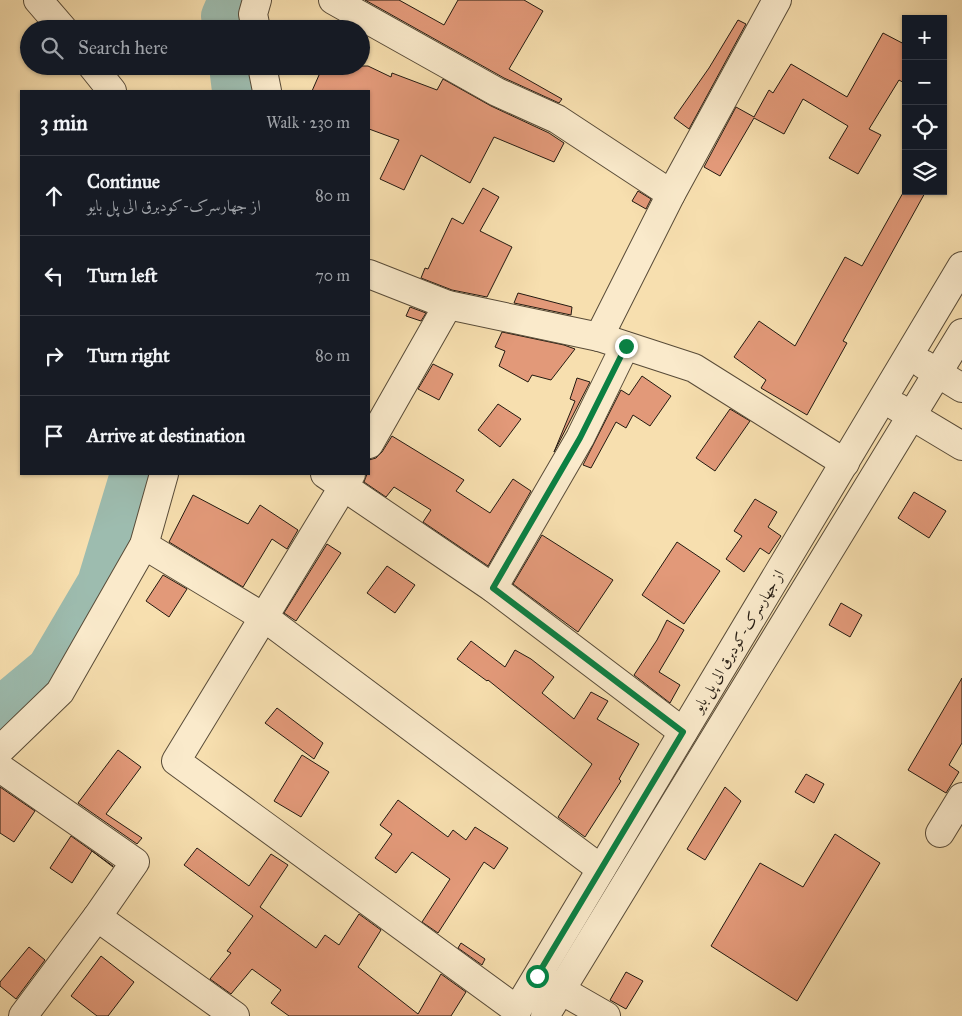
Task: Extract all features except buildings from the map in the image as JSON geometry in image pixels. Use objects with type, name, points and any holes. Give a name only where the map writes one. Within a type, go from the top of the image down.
[{"type":"street","points":[[38,0],[55,20]]},
{"type":"street","points":[[254,20],[253,14],[257,0]]},
{"type":"street","points":[[333,0],[369,20]]},
{"type":"street","points":[[599,337],[671,194],[776,0]]},
{"type":"street","points":[[370,21],[497,92],[557,119],[671,194]]},
{"type":"street","points":[[99,75],[111,90]]},
{"type":"street","points":[[263,75],[266,90]]},
{"type":"street","name":"از جهارسرک-کودبرق الی پل بایو","points":[[517,1013],[537,976],[962,266]]},
{"type":"street","points":[[370,274],[448,305],[599,337],[694,368],[845,462]]},
{"type":"street","points":[[370,442],[448,305]]},
{"type":"street","name":"از جهارسرک-کودبرق الی پل بایو","points":[[545,1016],[962,333]]},
{"type":"street","points":[[493,588],[580,438],[626,346]]},
{"type":"street","points":[[908,356],[962,388]]},
{"type":"street","points":[[883,398],[962,446]]},
{"type":"street","points":[[0,750],[60,692],[144,545],[164,475]]},
{"type":"street","points":[[517,1013],[176,761],[265,618],[312,536],[341,478],[493,588],[683,732]]},
{"type":"street","points":[[144,545],[265,618],[601,869]]},
{"type":"street","points":[[0,768],[135,862],[24,1016]]},
{"type":"street","points":[[940,833],[962,797]]},
{"type":"street","points":[[97,917],[235,1016]]},
{"type":"street","points":[[537,976],[606,1016]]},
{"type":"waterway","points":[[224,20],[223,16],[230,0]]},
{"type":"waterway","points":[[232,75],[234,90]]},
{"type":"waterway","points":[[0,709],[49,668],[99,583],[132,475]]},
{"type":"route","points":[[537,976],[683,732],[493,588],[543,505],[580,438],[626,346]]}]
